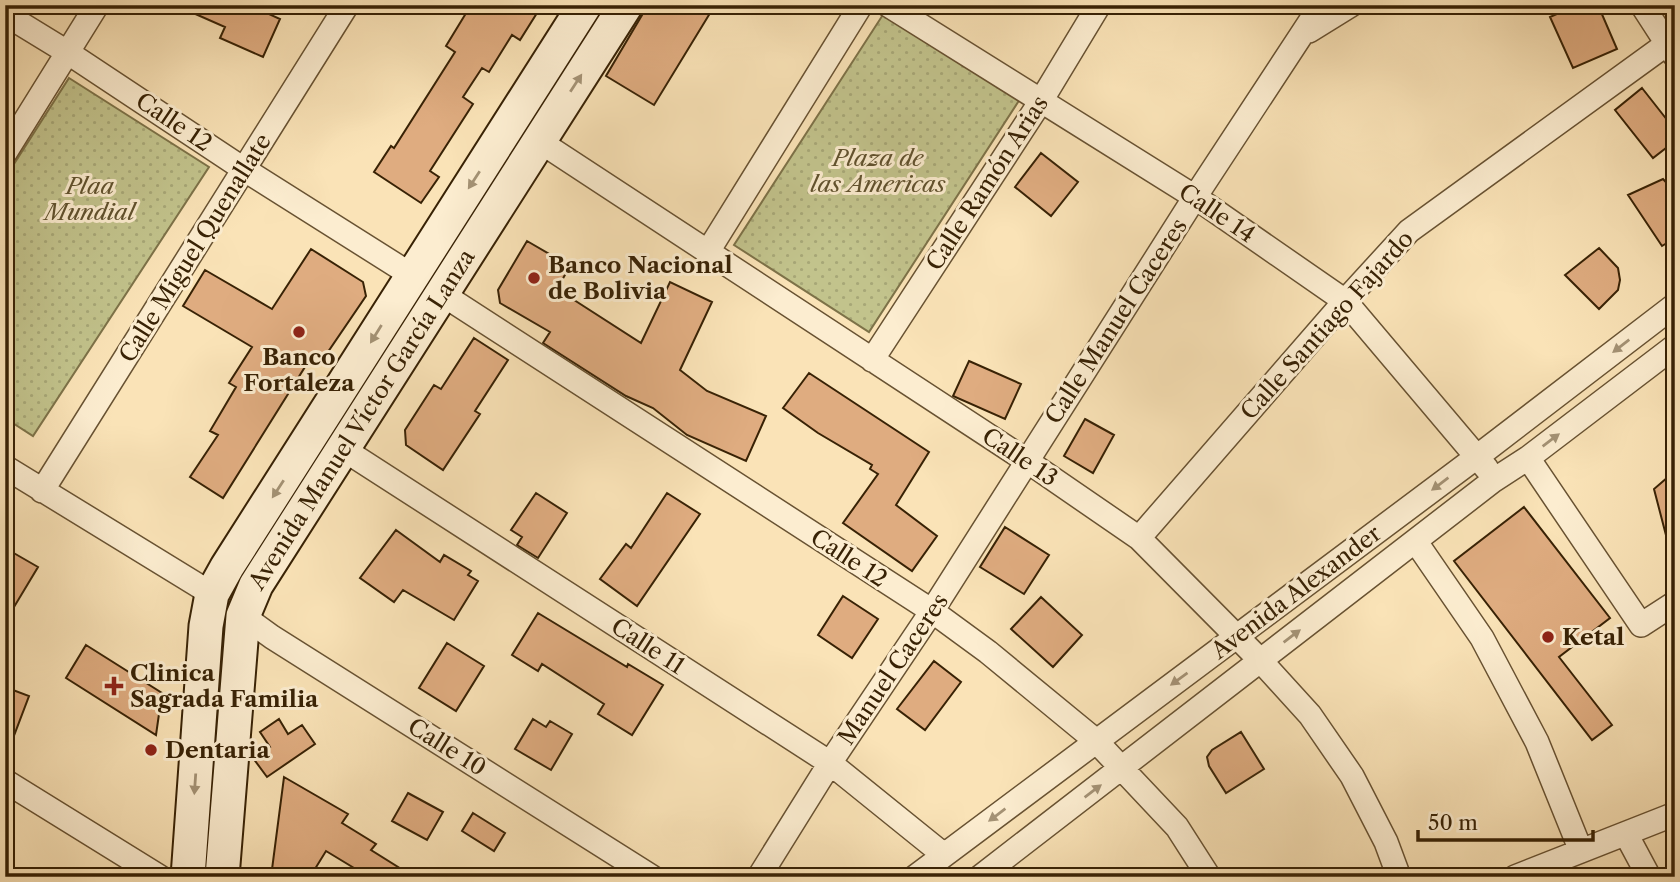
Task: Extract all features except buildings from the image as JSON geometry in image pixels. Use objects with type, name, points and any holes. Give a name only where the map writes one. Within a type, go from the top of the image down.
[{"type":"main road","name":"Avenida Manuel Víctor García Lanza","points":[[188,877],[206,626],[212,594],[585,5]]},
{"type":"main road","name":"Avenida Manuel Víctor García Lanza","points":[[222,877],[243,616],[256,585],[626,5]]},
{"type":"main road","points":[[511,123],[539,141]]},
{"type":"main road","points":[[413,276],[442,294]]},
{"type":"main road","points":[[315,431],[343,449]]},
{"type":"main road","points":[[212,594],[243,616]]},
{"type":"street","points":[[5,153],[97,5]]},
{"type":"street","name":"Calle Miguel Quenallate","points":[[42,491],[347,5]]},
{"type":"street","points":[[707,253],[861,5]]},
{"type":"street","name":"Calle 14","points":[[888,5],[1195,197],[1345,301],[1478,456],[1494,480]]},
{"type":"street","name":"Calle Ramón Arias","points":[[872,360],[1041,101],[1099,5]]},
{"type":"street","name":"Calle Manuel Caceres","points":[[1027,461],[1321,5]]},
{"type":"street","points":[[1303,35],[1351,5]]},
{"type":"street","points":[[1642,5],[1672,46]]},
{"type":"street","name":"Calle 12","points":[[5,14],[413,276]]},
{"type":"street","name":"Calle Santiago Fajardo","points":[[1139,538],[1409,230],[1672,46]]},
{"type":"street","name":"Calle 13","points":[[539,141],[1027,461],[1139,538],[1260,660],[1310,715],[1352,776],[1386,842],[1399,877]]},
{"type":"street","name":"Calle 12","points":[[442,294],[932,611],[988,652],[1095,740],[1177,827],[1209,877]]},
{"type":"street","name":"Avenida Alexander","points":[[915,877],[1478,456],[1675,305]]},
{"type":"street","name":"Avenida Alexander","points":[[980,877],[1494,480],[1528,458],[1675,346]]},
{"type":"street","name":"Calle 11","points":[[343,449],[830,763],[944,855]]},
{"type":"street","points":[[1528,458],[1641,625],[1675,603]]},
{"type":"street","name":"Manuel Caceres","points":[[759,877],[1027,461]]},
{"type":"street","points":[[5,467],[212,594]]},
{"type":"street","points":[[1416,542],[1482,638],[1537,742],[1581,851]]},
{"type":"street","name":"Calle 10","points":[[243,616],[272,637],[652,877]]},
{"type":"street","points":[[5,781],[159,877]]},
{"type":"street","points":[[1516,877],[1542,873],[1581,851],[1675,814]]},
{"type":"street","points":[[1626,834],[1649,877]]},
{"type":"green space","name":"Plaza de las Americas","points":[[886,10],[1022,96],[869,332],[734,245]]},
{"type":"green space","name":"Plaa Mundial","points":[[69,78],[209,167],[33,436],[5,418],[5,178]]},
{"type":"place","name":"Banco Nacional de Bolivia","points":[[534,278]]},
{"type":"place","name":"Banco Fortaleza","points":[[299,332]]},
{"type":"place","name":"Ketal","points":[[1548,637]]},
{"type":"place","name":"Clinica Sagrada Familia","points":[[114,686]]},
{"type":"place","name":"Dentaria","points":[[151,750]]}]
